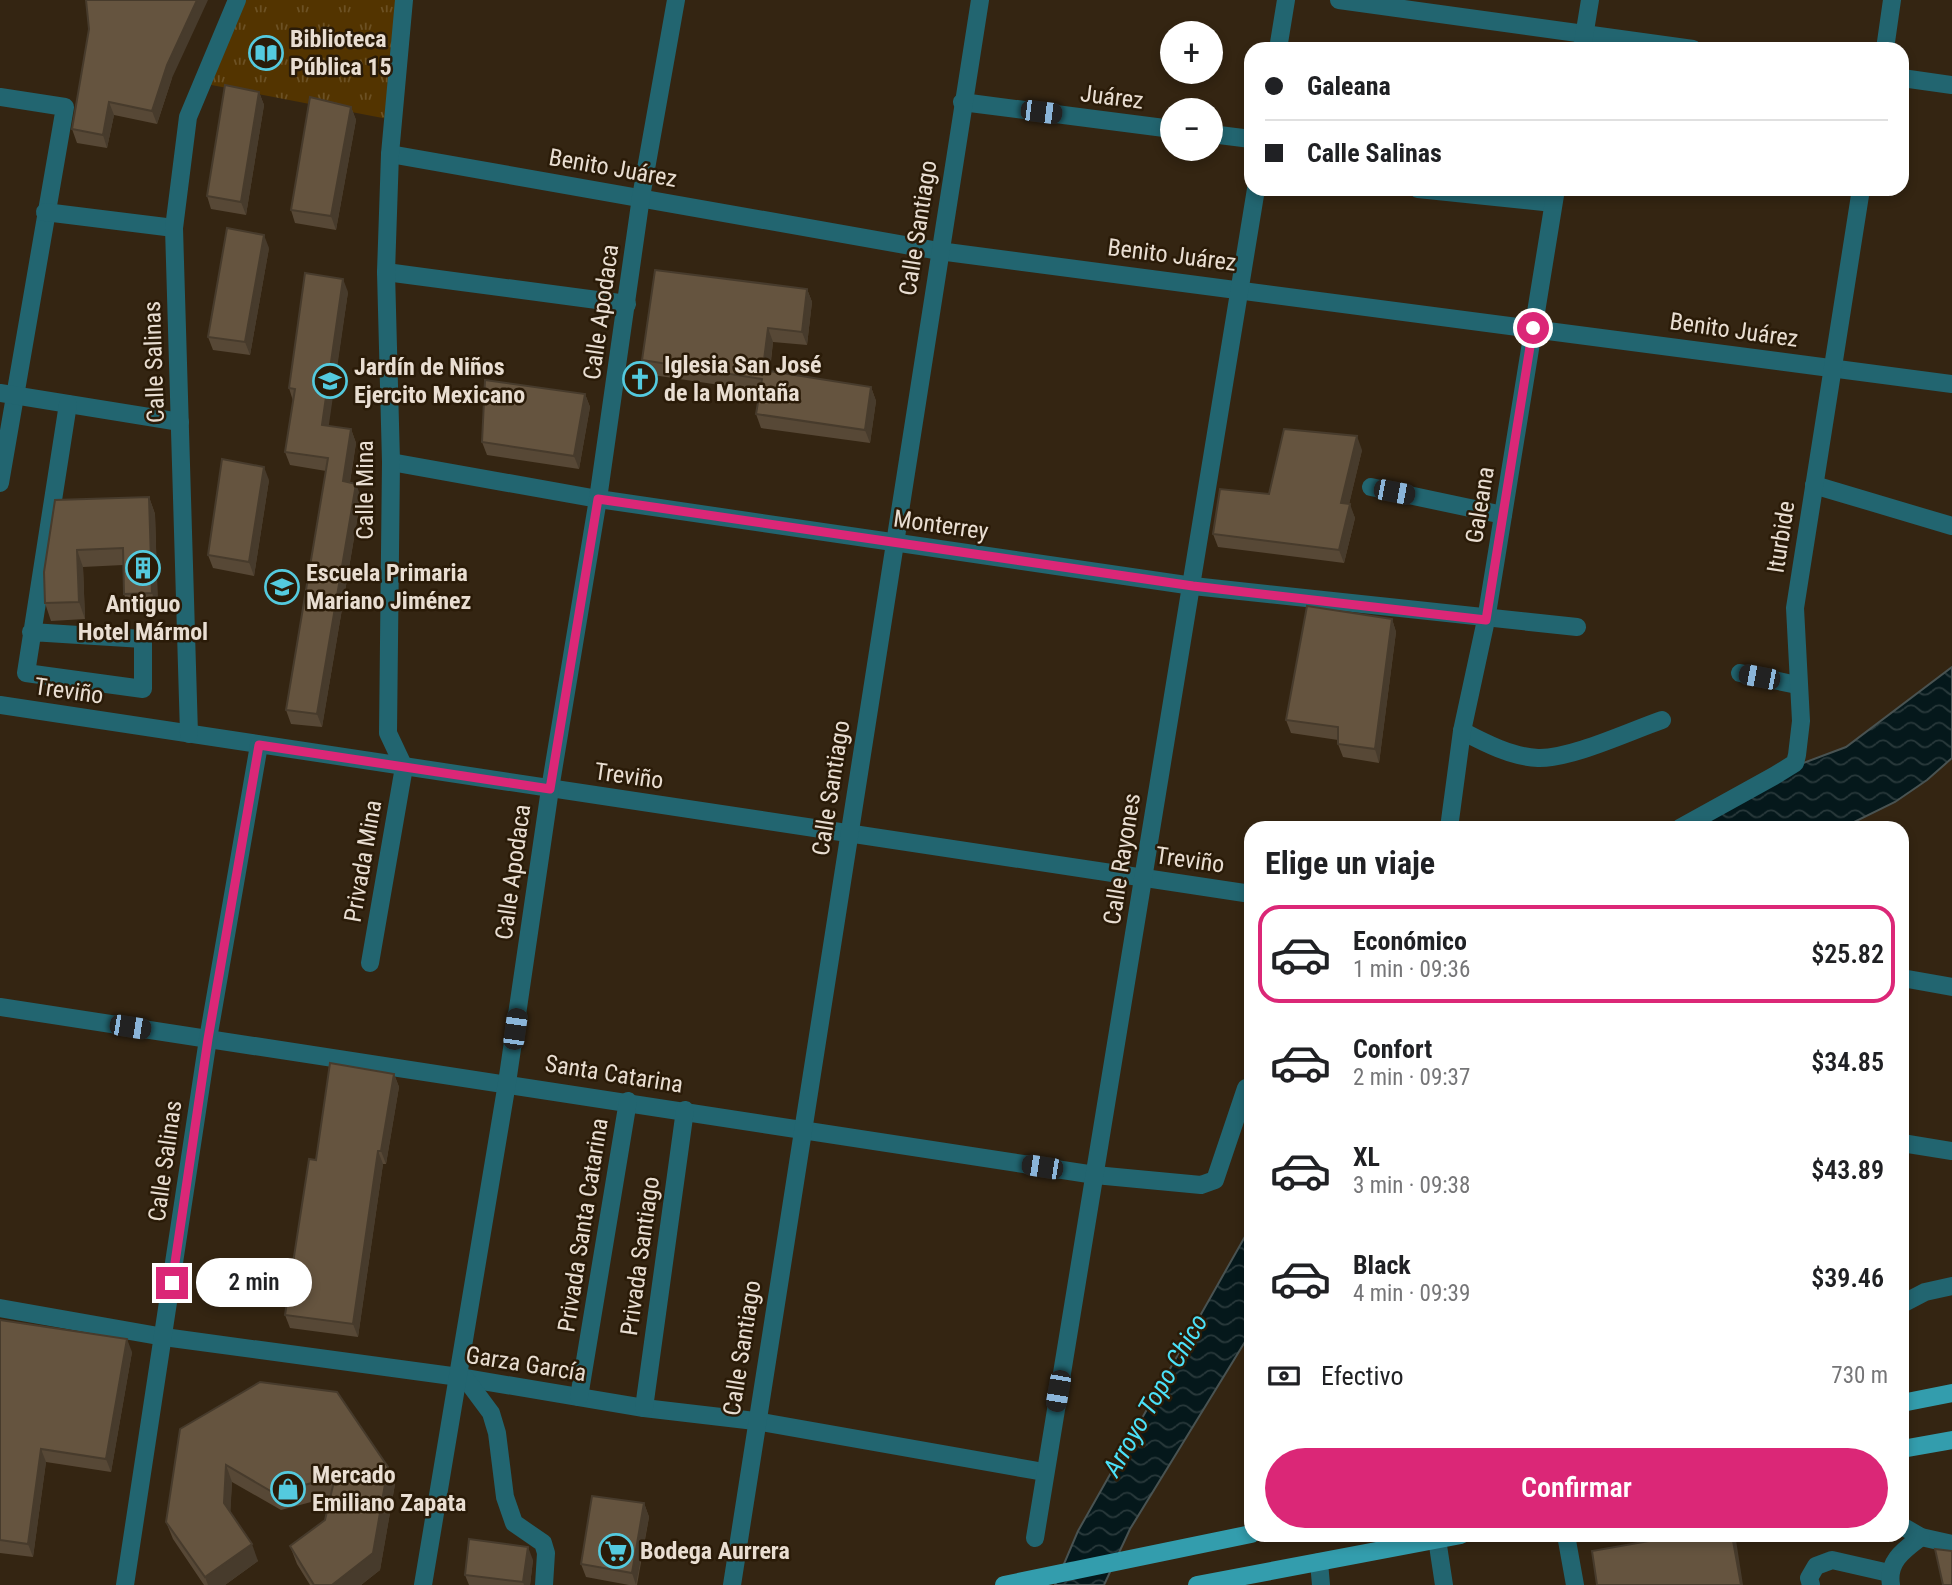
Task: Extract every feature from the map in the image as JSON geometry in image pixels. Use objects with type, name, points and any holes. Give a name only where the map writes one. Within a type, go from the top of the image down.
[{"type":"main road","points":[[1909,1402],[1952,1393]]},
{"type":"main road","points":[[1909,1448],[1952,1440]]},
{"type":"main road","points":[[1004,1585],[1244,1535]]},
{"type":"main road","points":[[1197,1585],[1229,1583],[1421,1542]]},
{"type":"street","name":"Calle Salinas","points":[[189,734],[173,228],[188,117],[237,0]]},
{"type":"street","name":"Calle Mina","points":[[404,0],[390,154],[386,272],[391,462],[388,733],[404,767]]},
{"type":"street","name":"Calle Apodaca","points":[[423,1585],[462,1378],[550,789],[598,499],[641,197],[676,0]]},
{"type":"street","name":"Calle Santiago","points":[[732,1585],[755,1421],[980,0]]},
{"type":"street","points":[[1279,42],[1286,0]]},
{"type":"street","points":[[1339,0],[1583,41],[1590,0]]},
{"type":"street","points":[[1886,42],[1892,0]]},
{"type":"street","points":[[1909,79],[1952,85]]},
{"type":"street","points":[[0,97],[65,107],[7,394],[0,483]]},
{"type":"street","name":"Juárez","points":[[962,102],[1160,127]]},
{"type":"street","points":[[1223,136],[1244,138]]},
{"type":"street","name":"Benito Juárez","points":[[390,154],[939,251],[1239,288],[1952,384]]},
{"type":"street","name":"Calle Rayones","points":[[1035,1538],[1255,196]]},
{"type":"street","name":"Galeana","points":[[1450,821],[1462,731],[1486,620],[1555,196]]},
{"type":"street","name":"Iturbide","points":[[1692,821],[1795,763],[1801,722],[1795,608],[1860,196]]},
{"type":"street","points":[[45,212],[173,228]]},
{"type":"street","points":[[386,272],[627,304]]},
{"type":"street","points":[[7,394],[180,422]]},
{"type":"street","points":[[31,632],[143,639],[143,689],[26,673],[31,632],[68,404]]},
{"type":"street","name":"Monterrey","points":[[391,462],[598,499],[1193,586],[1486,620],[1577,627]]},
{"type":"street","points":[[1814,485],[1952,526]]},
{"type":"street","points":[[1371,487],[1503,514]]},
{"type":"street","points":[[1740,673],[1797,685]]},
{"type":"street","name":"Treviño","points":[[0,705],[1244,893]]},
{"type":"street","points":[[1462,731],[1495,747],[1538,758],[1566,753],[1662,720]]},
{"type":"street","name":"Calle Salinas","points":[[125,1585],[208,1039],[259,745]]},
{"type":"street","name":"Privada Mina","points":[[370,964],[404,767]]},
{"type":"street","points":[[1909,979],[1952,987]]},
{"type":"street","name":"Santa Catarina","points":[[0,1007],[628,1101],[1095,1175],[1200,1185],[1215,1180],[1244,1094]]},
{"type":"street","name":"Privada Santa Catarina","points":[[579,1397],[628,1101]]},
{"type":"street","name":"Privada Santiago","points":[[644,1408],[685,1110]]},
{"type":"street","points":[[1909,1144],[1952,1151]]},
{"type":"street","points":[[1909,1300],[1925,1292],[1952,1286]]},
{"type":"street","name":"Garza García","points":[[0,1308],[164,1337],[462,1378],[644,1408],[755,1421],[1044,1472]]},
{"type":"street","points":[[462,1378],[491,1413],[497,1433],[505,1497],[513,1523],[543,1543],[546,1553],[544,1585]]},
{"type":"street","points":[[1909,1530],[1921,1536],[1952,1544]]},
{"type":"street","points":[[1811,1585],[1809,1578],[1816,1566],[1832,1560],[1890,1579],[1898,1555],[1921,1536]]},
{"type":"street","points":[[1437,1542],[1444,1585]]},
{"type":"street","points":[[1567,1542],[1575,1585]]},
{"type":"street","points":[[1318,1562],[1321,1585]]},
{"type":"green space","points":[[239,0],[404,0],[393,120],[201,83]]},
{"type":"water","points":[[1952,667],[1952,758],[1927,780],[1895,802],[1856,821],[1689,821],[1782,771],[1846,747]]},
{"type":"water","points":[[1244,1238],[1244,1343],[1130,1529],[1104,1585],[1055,1585],[1078,1531]]},
{"type":"building","points":[[86,0],[197,0],[167,65],[152,111],[109,102],[103,135],[72,129],[89,29]]},
{"type":"building","points":[[225,85],[259,92],[241,202],[207,196]]},
{"type":"building","points":[[310,97],[351,107],[331,216],[291,210]]},
{"type":"building","points":[[227,228],[264,235],[245,342],[208,337]]},
{"type":"building","points":[[655,270],[807,289],[802,332],[768,328],[762,376],[763,370],[871,387],[865,430],[756,414],[762,379],[642,360]]},
{"type":"building","points":[[305,273],[343,279],[322,425],[351,429],[343,481],[356,484],[317,714],[286,710],[328,458],[285,452],[295,389],[289,388]]},
{"type":"building","points":[[485,380],[585,394],[574,456],[482,442]]},
{"type":"building","points":[[1284,429],[1357,436],[1341,503],[1350,504],[1339,550],[1213,534],[1220,489],[1269,494]]},
{"type":"building","points":[[222,459],[264,467],[249,562],[208,555]]},
{"type":"building","name":"Antiguo Hotel Mármol","points":[[149,497],[152,593],[124,594],[123,548],[77,550],[79,602],[45,603],[44,572],[55,500]]},
{"type":"building","points":[[1307,606],[1392,619],[1375,749],[1338,744],[1338,727],[1286,720]]},
{"type":"building","points":[[330,1063],[394,1074],[381,1151],[378,1151],[353,1324],[285,1315],[309,1159],[316,1160]]},
{"type":"building","points":[[0,1320],[127,1339],[106,1459],[41,1449],[28,1544],[0,1540]]},
{"type":"building","points":[[260,1382],[337,1392],[388,1467],[373,1553],[332,1585],[314,1585],[290,1546],[325,1520],[335,1477],[274,1493],[226,1465],[224,1503],[252,1544],[205,1577],[166,1522],[180,1429]]},
{"type":"building","name":"Bodega Aurrera","points":[[592,1496],[644,1503],[632,1573],[581,1564]]},
{"type":"building","points":[[469,1539],[528,1547],[523,1582],[465,1575]]},
{"type":"building","points":[[1643,1542],[1733,1542],[1741,1585],[1597,1585],[1592,1551]]},
{"type":"building","points":[[1935,1549],[1952,1551],[1952,1585],[1943,1585]]},
{"type":"place","name":"Biblioteca Pública 15","points":[[266,53]]},
{"type":"place","name":"Iglesia San José de la Montaña","points":[[640,379]]},
{"type":"place","name":"Jardín de Niños Ejercito Mexicano","points":[[330,381]]},
{"type":"place","name":"Antiguo Hotel Mármol","points":[[143,568]]},
{"type":"place","name":"Escuela Primaria Mariano Jiménez","points":[[282,587]]},
{"type":"place","name":"Mercado Emiliano Zapata","points":[[288,1489]]},
{"type":"place","name":"Bodega Aurrera","points":[[616,1551]]},
{"type":"route","points":[[172,1283],[208,1039],[259,745],[550,789],[598,499],[1193,586],[1486,620],[1533,328]]},
{"type":"water label","name":"Arroyo Topo Chico","points":[[1155,1395]]}]
